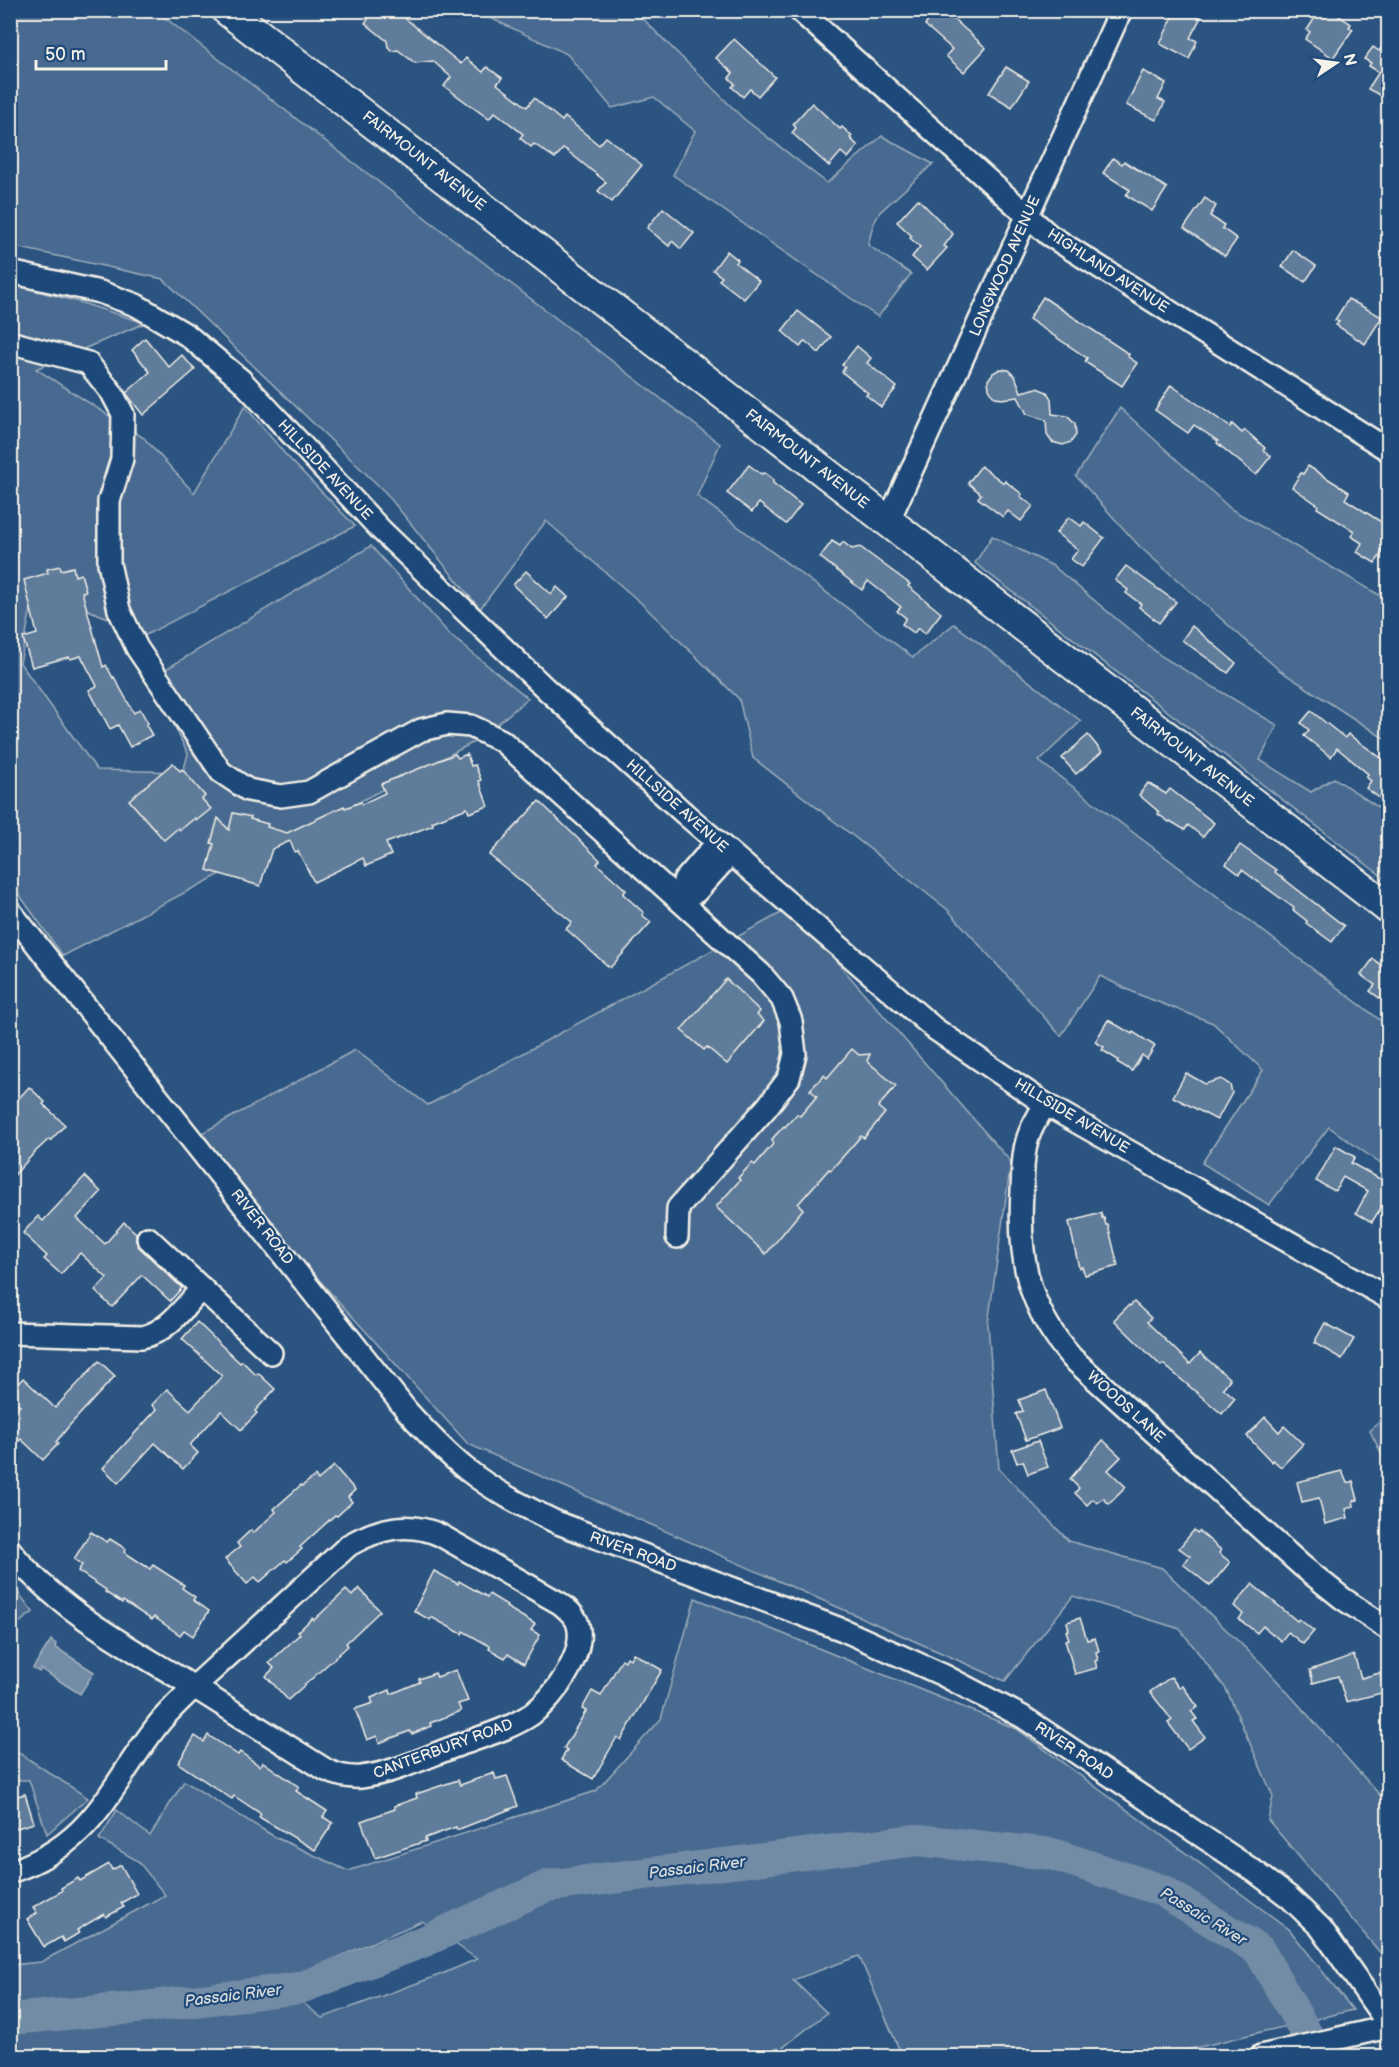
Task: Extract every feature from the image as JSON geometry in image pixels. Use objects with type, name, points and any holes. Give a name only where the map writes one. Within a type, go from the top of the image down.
[{"type":"main road","name":"FAIRMOUNT AVENUE","points":[[227,10],[1389,908]]},
{"type":"street","name":"HIGHLAND AVENUE","points":[[799,10],[1049,235],[1389,450]]},
{"type":"street","name":"LONGWOOD AVENUE","points":[[888,522],[1121,10]]},
{"type":"street","name":"HILLSIDE AVENUE","points":[[10,272],[100,292],[136,305],[187,335],[241,380],[404,553],[545,688],[722,851],[936,1029],[1045,1104],[1389,1298]]},
{"type":"street","points":[[10,345],[17,344],[88,363],[112,393],[123,414],[122,459],[109,501],[109,562],[119,610],[136,648],[221,772],[248,790],[281,796],[309,792],[421,730],[447,724],[471,726],[502,741],[682,897],[761,974],[782,999],[791,1021],[795,1054],[789,1078],[678,1208],[676,1237]]},
{"type":"street","points":[[682,897],[684,880],[709,852],[722,851]]},
{"type":"street","name":"RIVER ROAD","points":[[10,911],[407,1411],[468,1471],[513,1500],[558,1523],[843,1630],[943,1675],[1023,1717],[1247,1866],[1289,1897],[1321,1928],[1389,2026]]},
{"type":"street","name":"WOODS LANE","points":[[1045,1104],[1027,1140],[1020,1218],[1025,1272],[1033,1298],[1048,1327],[1072,1358],[1302,1566],[1342,1598],[1389,1629]]},
{"type":"street","points":[[148,1238],[271,1353]]},
{"type":"street","points":[[10,1333],[152,1335],[164,1329],[202,1288]]},
{"type":"street","name":"CANTERBURY ROAD","points":[[10,1551],[54,1597],[194,1687],[326,1770],[347,1777],[388,1772],[495,1732],[531,1714],[557,1688],[575,1659],[580,1639],[578,1624],[574,1615],[561,1604],[430,1530],[402,1527],[377,1531],[349,1545],[194,1687]]},
{"type":"street","points":[[10,1872],[47,1856],[76,1837],[111,1794],[158,1724],[194,1687]]},
{"type":"street","points":[[1266,2055],[1389,2026]]},
{"type":"shaded area","points":[[11,10],[156,11],[720,444],[697,496],[913,657],[954,624],[1081,721],[1039,761],[1388,1026],[1388,1169],[1329,1127],[1269,1205],[1202,1163],[1263,1070],[1213,1023],[1137,994],[1100,976],[1061,1036],[948,910],[753,758],[739,699],[641,603],[546,521],[480,609],[385,492],[163,279],[11,246]]},
{"type":"shaded area","points":[[478,11],[635,11],[744,119],[827,183],[882,136],[933,164],[880,212],[873,225],[868,245],[911,274],[878,317],[673,175],[695,131],[654,97],[612,108],[567,54]]},
{"type":"shaded area","points":[[10,284],[79,302],[145,323],[36,369],[144,438],[194,493],[245,406],[285,454],[355,526],[144,636],[131,627],[88,610],[58,585],[32,604],[20,663],[97,770],[183,772],[188,754],[151,678],[371,546],[450,635],[528,698],[480,739],[63,956],[11,883]]},
{"type":"shaded area","points":[[1120,408],[1231,509],[1388,600],[1388,741],[1279,670],[1140,547],[1076,476]]},
{"type":"shaded area","points":[[992,536],[1053,566],[1161,656],[1277,725],[1260,760],[1311,792],[1334,778],[1388,814],[1388,881],[975,563]]},
{"type":"shaded area","points":[[790,908],[1011,1162],[988,1324],[999,1469],[1069,1541],[1162,1568],[1262,1664],[1388,1804],[1388,1962],[1268,1820],[1273,1796],[1226,1689],[1180,1629],[1073,1596],[1005,1681],[468,1444],[191,1139],[355,1050],[428,1105]]},
{"type":"shaded area","points":[[1388,1414],[1388,1467],[1370,1431]]},
{"type":"shaded area","points":[[11,1583],[33,1612],[11,1629]]},
{"type":"shaded area","points":[[695,1598],[1017,1729],[1289,1929],[1353,2010],[1162,2056],[902,2056],[859,1956],[793,1980],[827,2013],[772,2056],[11,2056],[11,1965],[41,1962],[165,1895],[138,1861],[99,1839],[117,1810],[150,1836],[184,1781],[275,1837],[348,1871],[596,1791],[661,1719]],"holes":[[[422,1921],[477,1959],[322,2018],[278,1983]]]},
{"type":"shaded area","points":[[51,1640],[56,1644],[55,1647],[94,1672],[80,1694],[41,1669],[39,1672],[33,1668]]},
{"type":"shaded area","points":[[10,1747],[88,1798],[47,1834],[29,1780],[11,1780]]},
{"type":"building","points":[[375,10],[395,10],[461,64],[466,58],[483,72],[487,67],[502,78],[497,84],[527,107],[534,98],[562,121],[565,117],[599,145],[606,137],[642,165],[612,202],[598,191],[606,182],[565,149],[555,158],[534,144],[531,147],[520,138],[523,134],[495,112],[489,119],[444,86],[451,77],[433,61],[415,63],[398,50],[392,51],[387,41],[365,23]]},
{"type":"building","points":[[1176,10],[1187,10],[1201,17],[1190,38],[1197,41],[1189,59],[1160,44]]},
{"type":"building","points":[[1320,10],[1330,10],[1351,24],[1349,27],[1353,29],[1333,58],[1305,39],[1310,32],[1307,30]]},
{"type":"building","points":[[936,12],[942,17],[946,12],[986,48],[964,72],[946,56],[952,49],[925,25]]},
{"type":"building","points":[[1389,38],[1389,100],[1368,89],[1379,72],[1369,66],[1371,63],[1364,59],[1373,47],[1379,51]]},
{"type":"building","points":[[734,39],[775,77],[758,96],[750,89],[743,97],[732,87],[735,84],[729,78],[733,73],[716,58]]},
{"type":"building","points":[[1006,67],[1029,81],[1012,107],[989,93]]},
{"type":"building","points":[[1143,71],[1166,83],[1158,99],[1165,102],[1156,120],[1126,105]]},
{"type":"building","points":[[812,103],[840,129],[842,127],[852,136],[850,138],[858,146],[848,158],[841,152],[829,166],[792,133],[796,128],[793,124]]},
{"type":"building","points":[[1113,158],[1122,164],[1124,161],[1167,188],[1152,211],[1126,195],[1130,190],[1103,173]]},
{"type":"building","points":[[1205,198],[1216,206],[1210,216],[1224,225],[1222,228],[1237,239],[1225,256],[1184,228]]},
{"type":"building","points":[[918,199],[953,234],[944,246],[947,248],[927,270],[912,257],[920,247],[897,222]]},
{"type":"building","points":[[663,208],[694,233],[681,249],[672,241],[669,246],[647,228]]},
{"type":"building","points":[[1293,250],[1316,266],[1305,282],[1282,267]]},
{"type":"building","points":[[727,251],[738,260],[736,263],[759,281],[744,299],[719,280],[722,277],[713,270]]},
{"type":"building","points":[[1043,297],[1129,354],[1128,357],[1137,363],[1122,386],[1085,362],[1087,358],[1029,319]]},
{"type":"building","points":[[1348,299],[1382,317],[1365,344],[1336,325],[1339,322],[1335,320]]},
{"type":"building","points":[[798,311],[831,337],[819,353],[805,341],[800,347],[782,331]]},
{"type":"building","points":[[145,338],[169,367],[182,355],[195,370],[143,415],[126,393],[150,372],[132,350]]},
{"type":"building","points":[[857,346],[871,358],[867,363],[897,387],[881,407],[842,372],[845,367],[842,365]]},
{"type":"building","points":[[1000,369],[1009,370],[1015,376],[1021,392],[1037,388],[1047,392],[1051,399],[1052,414],[1067,416],[1075,424],[1076,435],[1071,442],[1063,445],[1052,442],[1047,435],[1046,420],[1027,414],[1018,397],[1001,399],[993,396],[988,380]]},
{"type":"building","points":[[1171,385],[1230,427],[1232,424],[1242,433],[1245,430],[1265,448],[1263,450],[1271,456],[1256,475],[1217,443],[1218,441],[1194,425],[1188,433],[1155,410]]},
{"type":"building","points":[[749,465],[773,479],[773,483],[801,505],[786,524],[759,503],[752,512],[727,493]]},
{"type":"building","points":[[981,466],[1022,494],[1020,496],[1033,506],[1021,521],[1008,511],[1003,517],[978,498],[981,494],[968,483]]},
{"type":"building","points":[[1308,466],[1349,492],[1345,499],[1389,527],[1389,543],[1375,563],[1357,552],[1362,543],[1351,536],[1354,531],[1317,508],[1318,505],[1292,487]]},
{"type":"building","points":[[1069,517],[1081,526],[1084,522],[1104,538],[1082,567],[1071,559],[1078,550],[1056,533]]},
{"type":"building","points":[[832,541],[840,546],[843,542],[852,549],[860,547],[910,584],[908,586],[941,613],[925,634],[918,628],[914,633],[902,624],[906,618],[897,611],[901,607],[868,581],[862,590],[820,557]]},
{"type":"building","points":[[60,566],[61,570],[73,567],[75,576],[81,574],[86,591],[82,592],[103,667],[106,665],[134,713],[140,709],[148,723],[146,725],[152,735],[130,747],[118,725],[110,729],[89,690],[97,686],[81,656],[32,667],[23,638],[37,634],[24,580],[48,573],[47,569]]},
{"type":"building","points":[[1126,566],[1176,602],[1159,623],[1139,607],[1141,604],[1126,593],[1128,590],[1115,580]]},
{"type":"building","points":[[526,571],[551,594],[557,587],[568,597],[548,619],[513,585]]},
{"type":"building","points":[[1192,626],[1236,663],[1228,673],[1182,640]]},
{"type":"building","points":[[1311,711],[1345,738],[1348,734],[1389,764],[1389,805],[1366,788],[1371,781],[1366,777],[1368,774],[1337,748],[1331,757],[1304,736],[1309,730],[1301,723]]},
{"type":"building","points":[[1088,735],[1102,752],[1076,774],[1062,758]]},
{"type":"building","points":[[455,754],[458,758],[467,754],[471,766],[475,765],[488,806],[469,813],[467,808],[432,822],[433,825],[386,843],[391,855],[366,866],[363,858],[314,882],[298,851],[295,852],[290,841],[272,849],[260,886],[207,870],[218,818],[229,830],[233,813],[251,817],[250,819],[268,824],[267,827],[287,833],[344,806],[345,808],[361,802],[362,804],[385,793],[381,784]]},
{"type":"building","points":[[173,763],[180,771],[182,769],[205,796],[202,799],[211,809],[180,830],[178,828],[164,840],[129,800]]},
{"type":"building","points":[[1148,783],[1166,794],[1170,789],[1214,823],[1203,837],[1188,825],[1185,830],[1169,822],[1139,795]]},
{"type":"building","points":[[539,801],[600,860],[597,864],[626,890],[623,894],[651,922],[610,968],[566,929],[572,922],[489,855]]},
{"type":"building","points":[[1240,845],[1276,870],[1275,872],[1344,926],[1332,942],[1306,923],[1307,921],[1293,910],[1294,908],[1242,870],[1239,874],[1226,864]]},
{"type":"building","points":[[1373,959],[1387,969],[1389,967],[1389,1005],[1370,991],[1375,985],[1361,975]]},
{"type":"building","points":[[726,979],[760,1011],[757,1015],[764,1021],[727,1064],[707,1047],[704,1050],[681,1030]]},
{"type":"building","points":[[1108,1020],[1155,1046],[1147,1059],[1142,1055],[1132,1071],[1117,1062],[1118,1060],[1102,1050],[1104,1047],[1095,1042]]},
{"type":"building","points":[[852,1049],[859,1055],[870,1054],[867,1061],[896,1086],[878,1107],[885,1113],[864,1138],[861,1136],[798,1204],[803,1209],[766,1254],[716,1207],[740,1180],[738,1178],[752,1163],[755,1165],[774,1143],[773,1138],[797,1114],[800,1116],[817,1096],[810,1090],[824,1075],[827,1078]]},
{"type":"building","points":[[1186,1073],[1205,1084],[1221,1079],[1230,1085],[1232,1093],[1217,1120],[1173,1097]]},
{"type":"building","points":[[29,1087],[65,1125],[50,1141],[49,1139],[34,1153],[10,1180],[10,1108]]},
{"type":"building","points":[[1336,1146],[1355,1157],[1351,1163],[1389,1184],[1389,1194],[1372,1222],[1356,1213],[1368,1191],[1343,1177],[1335,1191],[1316,1181]]},
{"type":"building","points":[[85,1176],[101,1192],[77,1218],[105,1244],[124,1222],[136,1233],[139,1247],[182,1288],[170,1301],[142,1275],[112,1307],[95,1291],[107,1278],[80,1253],[61,1274],[44,1259],[47,1256],[23,1233],[38,1216],[43,1221]]},
{"type":"building","points":[[1101,1213],[1108,1225],[1118,1266],[1085,1275],[1082,1267],[1079,1268],[1069,1222]]},
{"type":"building","points":[[1134,1302],[1151,1318],[1147,1322],[1190,1364],[1200,1353],[1230,1379],[1223,1388],[1235,1398],[1222,1414],[1163,1364],[1161,1366],[1114,1320]]},
{"type":"building","points":[[197,1322],[240,1363],[242,1361],[275,1389],[241,1430],[221,1411],[190,1445],[198,1453],[183,1469],[155,1443],[118,1483],[103,1468],[157,1409],[152,1405],[167,1389],[190,1410],[222,1376],[182,1339]]},
{"type":"building","points":[[1325,1323],[1354,1339],[1342,1359],[1314,1343]]},
{"type":"building","points":[[99,1361],[115,1376],[69,1426],[56,1442],[58,1444],[43,1460],[21,1439],[18,1442],[10,1435],[10,1416],[20,1406],[10,1397],[10,1392],[23,1378],[55,1408]]},
{"type":"building","points":[[1046,1390],[1060,1428],[1026,1440],[1016,1414],[1023,1411],[1019,1400]]},
{"type":"building","points":[[1265,1417],[1279,1432],[1284,1426],[1303,1444],[1281,1467],[1273,1460],[1272,1462],[1247,1436]]},
{"type":"building","points":[[1103,1440],[1121,1457],[1108,1470],[1126,1487],[1109,1504],[1103,1498],[1097,1503],[1093,1499],[1087,1505],[1075,1493],[1079,1488],[1070,1479]]},
{"type":"building","points":[[1038,1441],[1048,1467],[1028,1474],[1023,1461],[1017,1463],[1012,1450]]},
{"type":"building","points":[[334,1466],[355,1490],[348,1497],[352,1502],[300,1547],[302,1549],[287,1562],[285,1560],[260,1582],[255,1577],[247,1584],[225,1559],[240,1547],[237,1543],[251,1530],[253,1533],[276,1512],[274,1509],[301,1485],[315,1476],[318,1480]]},
{"type":"building","points":[[1342,1471],[1347,1483],[1353,1481],[1358,1500],[1353,1501],[1354,1506],[1346,1509],[1348,1518],[1325,1524],[1319,1498],[1302,1502],[1297,1482]]},
{"type":"building","points":[[1194,1530],[1197,1533],[1199,1531],[1221,1550],[1219,1553],[1230,1562],[1210,1586],[1183,1564],[1190,1556],[1179,1548]]},
{"type":"building","points":[[91,1532],[107,1542],[110,1539],[126,1549],[124,1552],[150,1569],[153,1565],[184,1585],[182,1588],[195,1597],[193,1600],[209,1611],[193,1636],[184,1630],[180,1635],[154,1617],[152,1620],[105,1592],[106,1590],[78,1571],[82,1565],[74,1559]]},
{"type":"building","points":[[434,1571],[458,1584],[459,1581],[487,1597],[489,1594],[535,1624],[531,1630],[540,1635],[524,1664],[508,1654],[505,1658],[489,1649],[490,1646],[463,1631],[462,1634],[431,1617],[430,1620],[414,1611]]},
{"type":"building","points":[[1252,1584],[1297,1621],[1299,1619],[1314,1631],[1303,1644],[1288,1632],[1281,1641],[1263,1626],[1257,1633],[1239,1619],[1243,1614],[1234,1606]]},
{"type":"building","points":[[359,1588],[380,1611],[346,1643],[348,1646],[288,1700],[266,1676],[274,1668],[269,1663],[300,1634],[298,1632],[312,1618],[314,1620],[346,1590],[352,1596]]},
{"type":"building","points":[[1080,1618],[1087,1640],[1095,1638],[1099,1651],[1096,1652],[1097,1668],[1075,1674],[1065,1640],[1069,1639],[1066,1631],[1069,1630],[1067,1622]]},
{"type":"building","points":[[633,1653],[662,1670],[621,1740],[617,1737],[593,1779],[561,1760],[567,1750],[564,1748],[586,1711],[582,1709],[592,1691],[601,1696],[622,1659],[625,1661],[627,1657],[630,1659]]},
{"type":"building","points":[[1354,1655],[1361,1678],[1380,1673],[1385,1692],[1346,1702],[1338,1676],[1313,1683],[1310,1670]]},
{"type":"building","points":[[456,1670],[468,1701],[458,1704],[461,1711],[430,1723],[431,1726],[412,1734],[410,1731],[379,1743],[377,1736],[367,1740],[355,1709],[373,1703],[371,1698],[390,1690],[391,1694],[435,1673],[437,1677]]},
{"type":"building","points":[[1171,1677],[1179,1688],[1182,1685],[1198,1707],[1191,1711],[1197,1719],[1193,1721],[1205,1737],[1188,1749],[1168,1723],[1172,1720],[1150,1692]]},
{"type":"building","points":[[208,1735],[238,1755],[240,1752],[260,1766],[263,1762],[299,1787],[296,1791],[327,1811],[323,1817],[333,1823],[315,1850],[259,1817],[261,1814],[234,1796],[232,1799],[178,1763],[195,1736],[204,1742]]},
{"type":"building","points":[[494,1773],[496,1779],[507,1776],[518,1806],[375,1858],[361,1821],[395,1809],[394,1806],[417,1798],[416,1794],[458,1780],[460,1785]]},
{"type":"building","points":[[25,1794],[34,1823],[10,1830],[10,1798]]},
{"type":"building","points":[[109,1864],[112,1870],[121,1865],[137,1894],[121,1903],[124,1907],[106,1917],[104,1914],[77,1930],[79,1933],[64,1942],[61,1937],[44,1947],[27,1919],[37,1913],[33,1907],[62,1891],[61,1888],[78,1878],[80,1881]]},
{"type":"waterway","name":"Passaic River","points":[[10,2019],[145,2007],[300,1988],[425,1941],[547,1886],[917,1840],[1052,1854],[1161,1890],[1259,1950],[1319,2056]]}]
